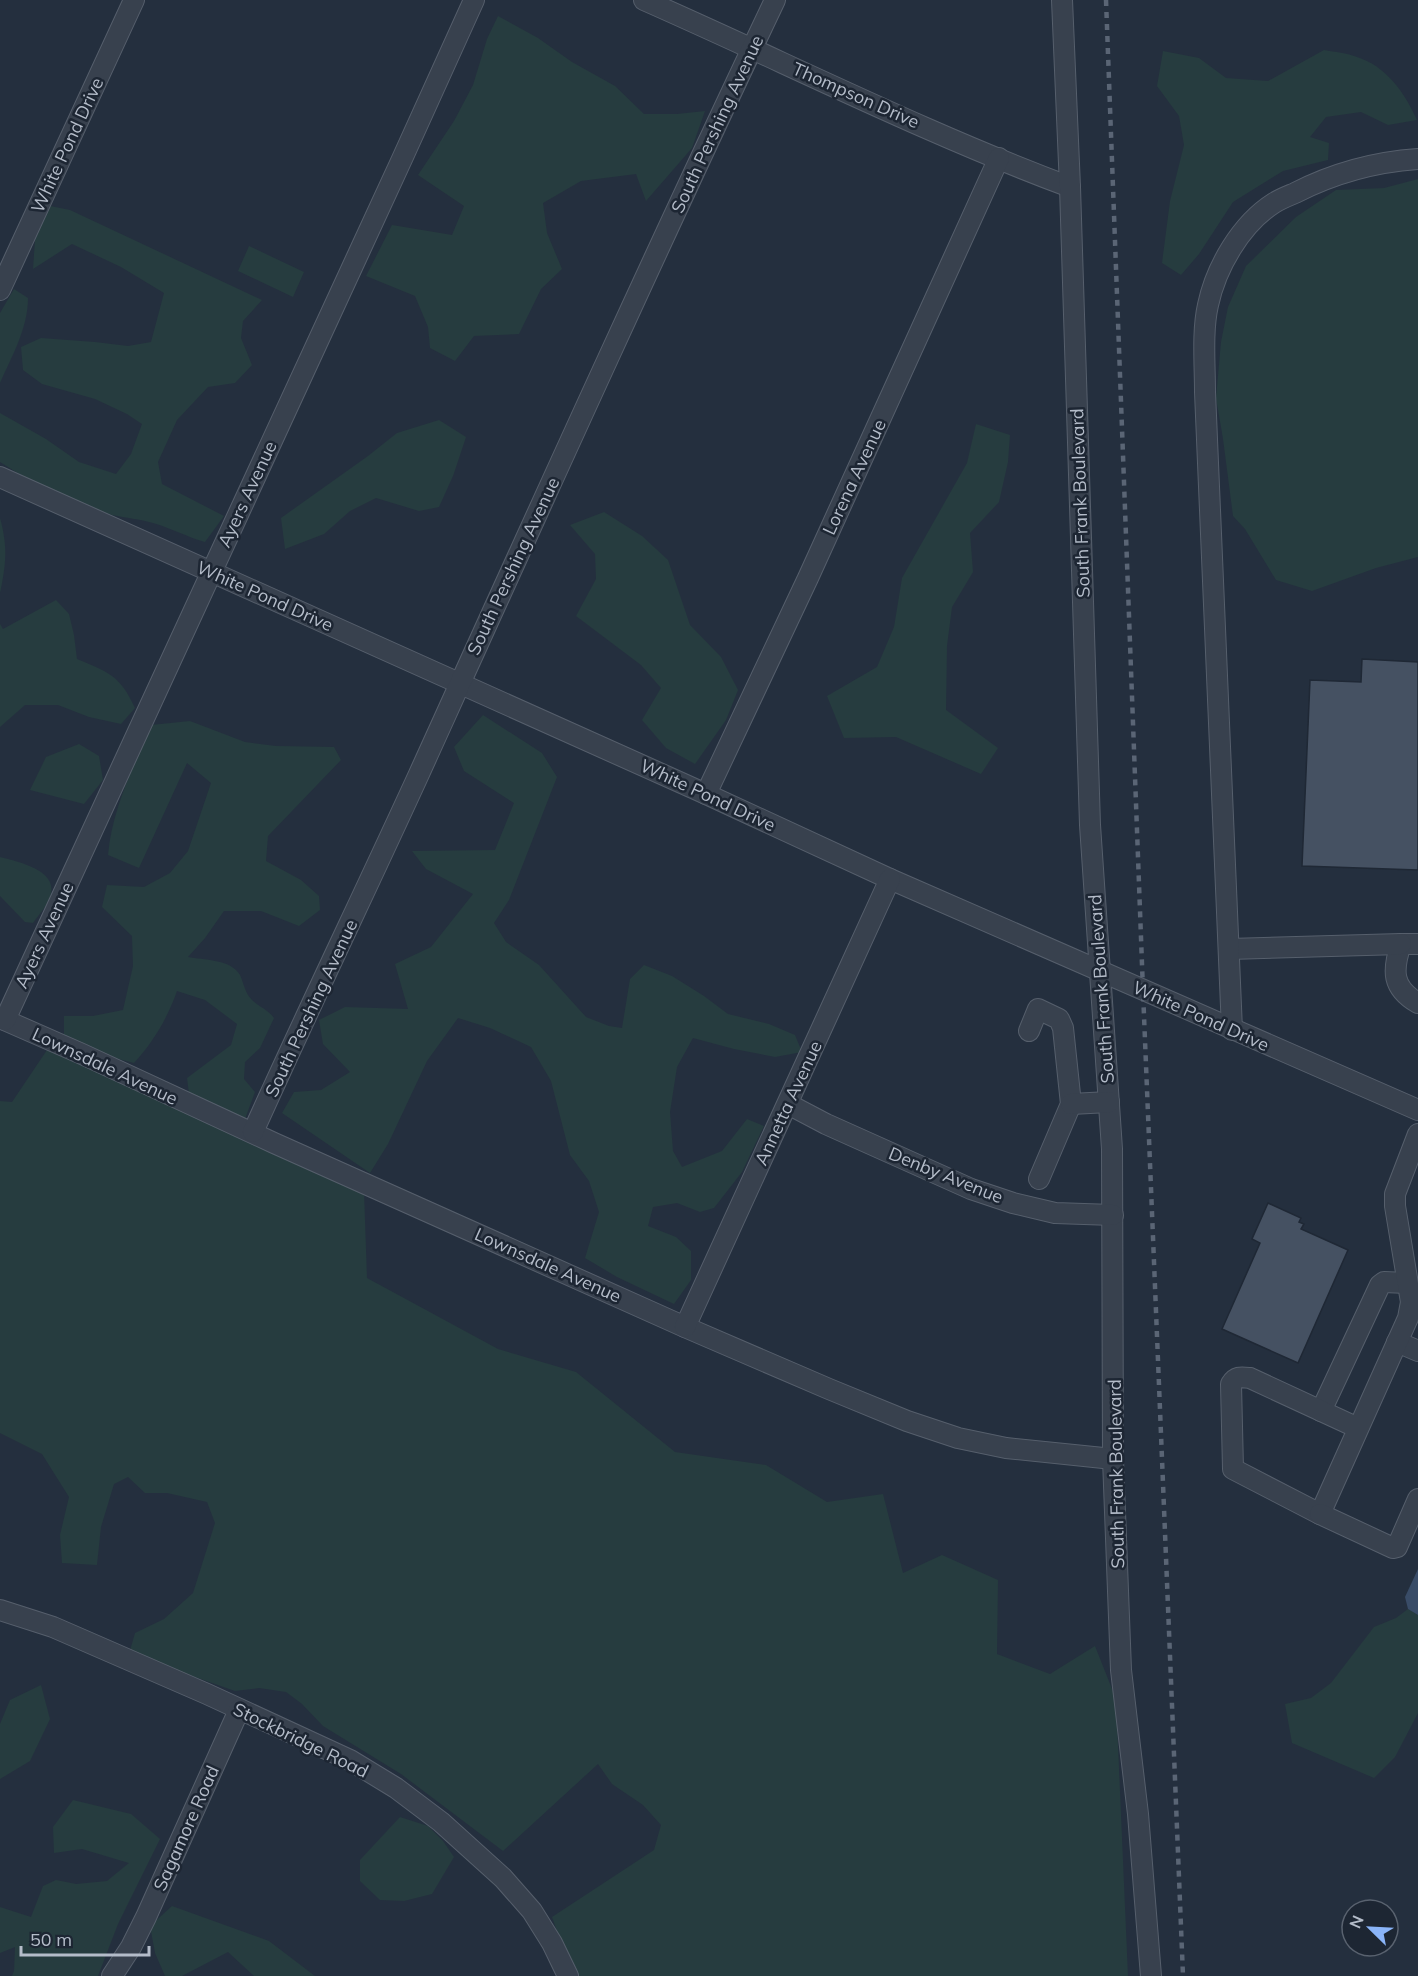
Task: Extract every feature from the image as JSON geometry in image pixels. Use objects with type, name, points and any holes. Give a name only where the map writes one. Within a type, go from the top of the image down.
[{"type":"street","name":"White Pond Drive","points":[[0,290],[134,0]]},
{"type":"street","name":"Ayers Avenue","points":[[2,1019],[261,465],[474,0]]},
{"type":"street","name":"Thompson Drive","points":[[644,0],[888,110],[1070,187]]},
{"type":"street","name":"South Pershing Avenue","points":[[254,1132],[308,1010],[360,903],[459,683],[775,0]]},
{"type":"street","name":"South Frank Boulevard","points":[[1062,0],[1090,825],[1112,1149],[1113,1458],[1121,1670],[1138,1814],[1151,1976]]},
{"type":"street","name":"Lorena Avenue","points":[[706,794],[813,567],[999,158]]},
{"type":"street","points":[[1232,1030],[1205,392],[1207,306],[1228,253],[1248,227],[1274,203],[1343,172],[1388,161],[1418,159]]},
{"type":"street","name":"White Pond Drive","points":[[0,477],[890,879],[1418,1110]]},
{"type":"street","name":"Annetta Avenue","points":[[685,1327],[890,879]]},
{"type":"street","points":[[1229,949],[1410,944],[1395,972],[1399,989],[1418,1003]]},
{"type":"street","points":[[1029,1031],[1038,1010],[1059,1019],[1064,1028],[1071,1104],[1039,1179]]},
{"type":"street","name":"Lownsdale Avenue","points":[[2,1019],[685,1327],[908,1421],[958,1438],[1006,1448],[1113,1458]]},
{"type":"street","points":[[1071,1104],[1109,1102]]},
{"type":"street","name":"Denby Avenue","points":[[788,1104],[826,1124],[971,1189],[1013,1203],[1055,1213],[1113,1215]]},
{"type":"street","points":[[1320,1514],[1408,1318],[1411,1302],[1395,1194],[1418,1134]]},
{"type":"street","points":[[1321,1411],[1380,1285],[1384,1282],[1407,1283]]},
{"type":"street","points":[[1397,1342],[1418,1351]]},
{"type":"street","points":[[1358,1428],[1250,1378],[1234,1378],[1231,1384],[1233,1469],[1320,1514],[1393,1548],[1397,1547],[1418,1499]]},
{"type":"street","name":"Stockbridge Road","points":[[0,1610],[53,1627],[239,1710],[350,1760],[396,1788],[441,1822],[503,1878],[532,1911],[552,1943],[567,1976]]},
{"type":"street","name":"Sagamore Road","points":[[112,1976],[131,1947],[146,1917],[239,1710]]},
{"type":"green space","points":[[498,16],[615,86],[644,114],[705,111],[692,148],[646,201],[636,174],[581,181],[543,203],[547,233],[562,269],[541,289],[519,334],[474,336],[455,361],[430,348],[428,327],[415,296],[366,276],[392,225],[452,235],[464,206],[418,175],[454,121],[473,85],[487,39]]},
{"type":"green space","points":[[1324,50],[1353,56],[1377,67],[1386,74],[1407,100],[1417,120],[1388,125],[1361,112],[1326,117],[1310,137],[1329,143],[1328,160],[1283,171],[1233,202],[1199,254],[1181,275],[1162,263],[1170,201],[1184,145],[1179,116],[1157,86],[1163,51],[1199,58],[1226,78],[1268,81]]},
{"type":"green space","points":[[1418,179],[1418,557],[1376,568],[1312,591],[1276,580],[1245,529],[1233,516],[1216,398],[1221,342],[1228,307],[1246,266],[1296,217],[1336,190],[1384,188]]},
{"type":"green space","points":[[50,206],[70,210],[262,300],[243,321],[241,338],[252,365],[235,383],[208,387],[177,420],[158,462],[162,484],[224,516],[205,542],[153,523],[112,515],[83,505],[40,486],[0,462],[0,413],[46,439],[79,462],[116,474],[131,454],[142,424],[95,399],[42,384],[23,370],[21,347],[41,338],[128,346],[151,342],[164,293],[121,267],[72,244],[33,269],[35,240]]},
{"type":"green space","points":[[249,246],[304,272],[293,297],[238,271]]},
{"type":"green space","points":[[14,289],[28,298],[27,309],[18,342],[0,383],[0,313]]},
{"type":"green space","points":[[439,420],[466,437],[453,476],[439,507],[419,511],[376,498],[350,511],[324,534],[285,549],[281,518],[397,433]]},
{"type":"green space","points":[[976,424],[1010,435],[1008,462],[999,502],[970,533],[973,572],[952,607],[947,646],[946,710],[998,748],[981,774],[896,737],[844,738],[827,696],[877,667],[894,627],[902,578],[967,463]]},
{"type":"green space","points":[[604,512],[642,536],[668,560],[690,625],[721,657],[738,690],[726,720],[695,764],[666,748],[642,720],[661,688],[641,665],[576,616],[596,579],[595,554],[570,525]]},
{"type":"green space","points":[[0,518],[5,556],[0,593]]},
{"type":"green space","points":[[56,600],[69,614],[77,659],[118,681],[135,708],[121,724],[89,717],[58,705],[25,705],[0,727],[0,624],[3,629]]},
{"type":"green space","points":[[483,715],[542,753],[557,777],[509,900],[494,923],[506,942],[539,965],[586,1017],[609,1026],[622,1028],[630,979],[644,965],[672,976],[728,1014],[769,1024],[795,1035],[802,1052],[775,1057],[693,1038],[677,1067],[670,1112],[673,1151],[682,1167],[722,1151],[747,1119],[764,1126],[742,1172],[714,1208],[700,1212],[677,1203],[653,1207],[648,1226],[676,1237],[691,1251],[691,1280],[674,1304],[617,1277],[585,1258],[599,1212],[589,1181],[570,1155],[551,1081],[531,1047],[490,1028],[458,1018],[427,1061],[388,1144],[370,1173],[282,1113],[294,1092],[321,1090],[350,1072],[323,1044],[319,1020],[345,1007],[408,1009],[395,964],[431,947],[473,894],[426,869],[412,851],[495,850],[514,803],[464,771],[454,747]]},
{"type":"green space","points":[[190,721],[245,742],[276,746],[334,747],[341,760],[268,836],[266,861],[301,880],[319,896],[320,910],[299,926],[261,911],[224,911],[188,957],[224,963],[236,970],[250,997],[274,1018],[260,1048],[245,1062],[244,1079],[255,1092],[245,1119],[189,1094],[187,1078],[231,1045],[237,1024],[205,1000],[177,991],[159,1029],[134,1063],[87,1051],[64,1038],[64,1016],[93,1016],[123,1010],[133,966],[132,936],[102,907],[107,885],[144,887],[170,873],[188,851],[211,783],[187,763],[139,868],[108,855],[119,805],[151,725]]},
{"type":"green space","points":[[79,744],[99,756],[103,780],[84,804],[30,790],[46,757]]},
{"type":"green space","points":[[0,857],[28,865],[45,875],[50,882],[52,890],[49,900],[33,923],[25,922],[0,896]]},
{"type":"green space","points":[[47,1050],[364,1191],[367,1278],[498,1349],[576,1372],[675,1452],[766,1465],[827,1502],[883,1494],[903,1573],[942,1555],[998,1580],[997,1654],[1050,1674],[1095,1646],[1116,1699],[1128,1976],[573,1976],[552,1917],[654,1850],[661,1825],[643,1805],[612,1784],[598,1764],[503,1851],[401,1774],[323,1726],[302,1704],[286,1692],[259,1688],[235,1691],[129,1654],[135,1633],[164,1619],[193,1593],[215,1523],[207,1502],[167,1493],[145,1493],[128,1477],[114,1484],[101,1527],[97,1565],[62,1563],[60,1535],[69,1497],[42,1454],[0,1433],[0,1101],[12,1102]]},
{"type":"green space","points":[[1408,1609],[1418,1615],[1418,1713],[1395,1757],[1374,1778],[1292,1743],[1285,1704],[1311,1698],[1331,1683],[1374,1627],[1396,1618]]},
{"type":"green space","points":[[41,1685],[50,1719],[30,1761],[0,1779],[0,1724],[10,1700]]},
{"type":"green space","points":[[73,1800],[131,1814],[160,1839],[118,1924],[98,1976],[12,1976],[15,1947],[0,1953],[0,1907],[31,1917],[43,1886],[56,1880],[76,1884],[107,1881],[129,1863],[82,1849],[54,1853],[53,1827]]},
{"type":"green space","points":[[400,1817],[428,1826],[443,1841],[454,1857],[432,1894],[404,1901],[380,1900],[360,1881],[360,1860]]},
{"type":"green space","points":[[172,1906],[269,1941],[315,1976],[254,1976],[228,1952],[182,1976],[165,1976],[155,1953],[150,1926]]},
{"type":"water","points":[[1418,1569],[1418,1615],[1408,1609],[1405,1597]]},
{"type":"building","points":[[1362,659],[1418,662],[1418,870],[1302,866],[1310,680],[1361,682]]},
{"type":"building","points":[[1268,1203],[1301,1218],[1299,1222],[1304,1224],[1301,1229],[1348,1250],[1298,1363],[1222,1329],[1260,1243],[1252,1239]]},
{"type":"railway","points":[[1106,0],[1183,1976]]}]
